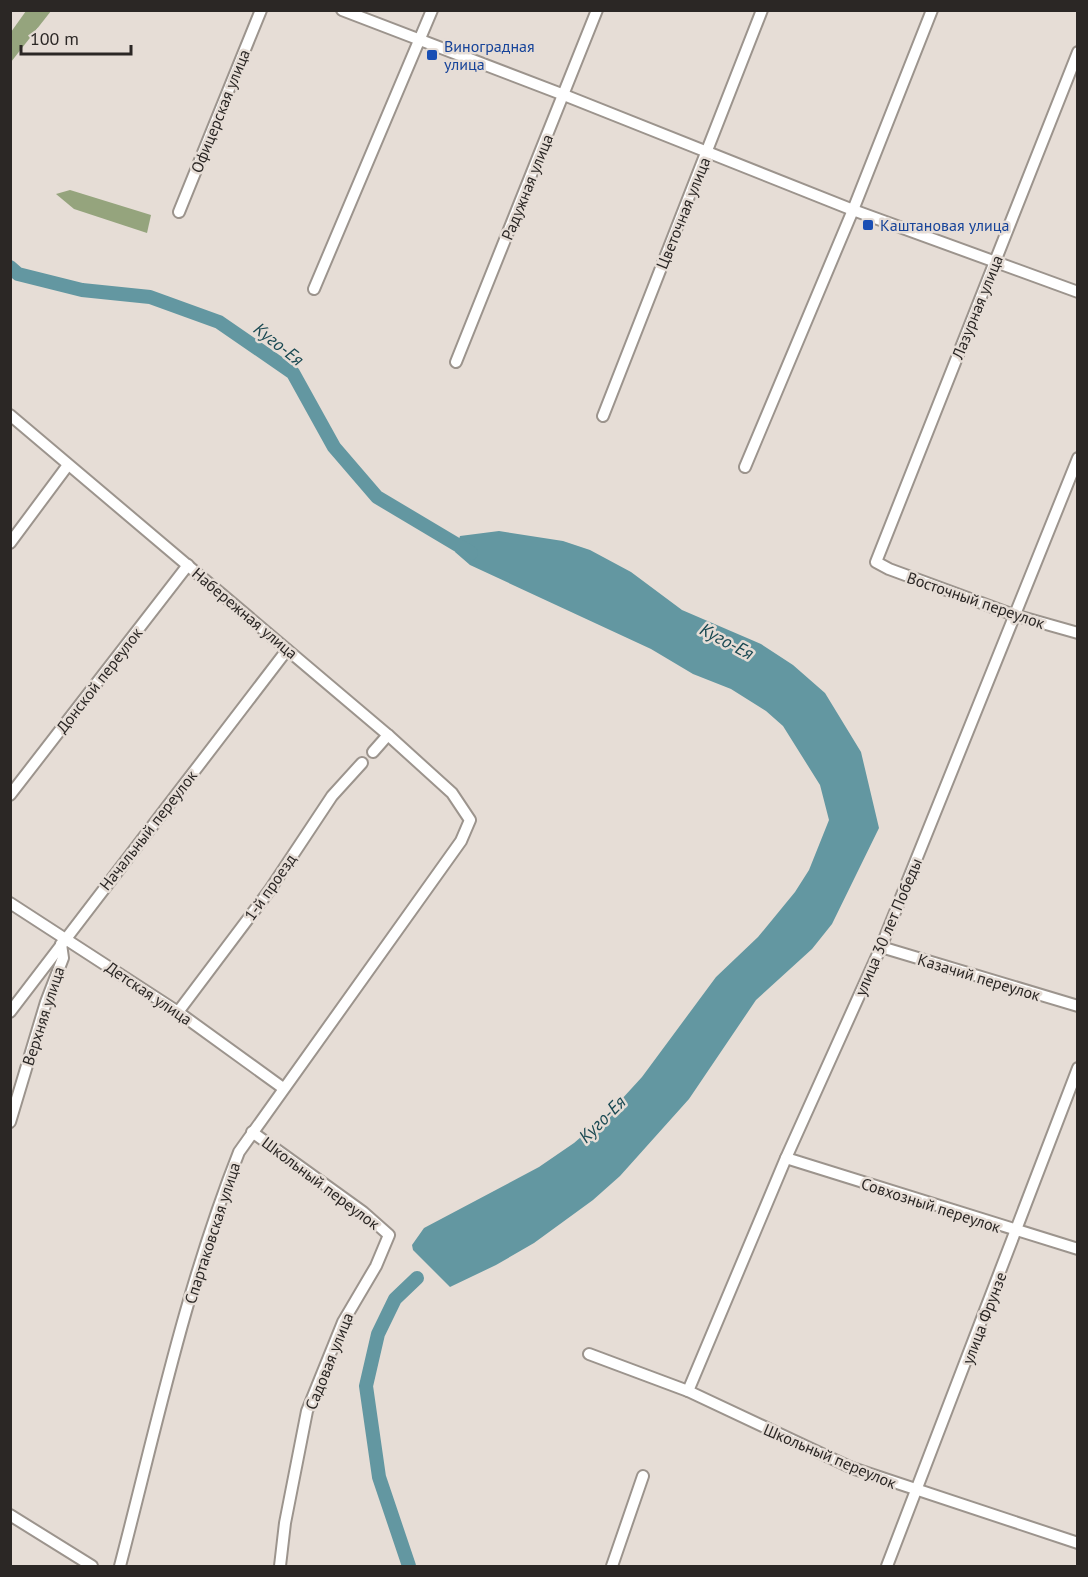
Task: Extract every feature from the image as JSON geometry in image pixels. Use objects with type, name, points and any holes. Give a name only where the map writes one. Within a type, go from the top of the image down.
[{"type":"street","name":"Офицерская улица","points":[[179,212],[261,10]]},
{"type":"street","points":[[342,10],[548,88],[853,210],[1077,292]]},
{"type":"street","points":[[314,289],[432,10]]},
{"type":"street","name":"Радужная улица","points":[[456,362],[597,10]]},
{"type":"street","name":"Цветочная улица","points":[[603,416],[762,10]]},
{"type":"street","points":[[745,467],[853,210],[932,10]]},
{"type":"street","name":"Лазурная улица","points":[[876,562],[1077,52]]},
{"type":"street","name":"Набережная улица","points":[[10,415],[388,735],[452,794],[470,820]]},
{"type":"street","name":"улица 30 лет Победы","points":[[688,1391],[786,1158],[881,947],[1077,459]]},
{"type":"street","points":[[10,543],[68,465]]},
{"type":"street","name":"Восточный переулок","points":[[876,562],[889,569],[1014,615],[1077,633]]},
{"type":"street","name":"Донской переулок","points":[[10,795],[188,565]]},
{"type":"street","name":"Начальный переулок","points":[[10,1012],[287,650]]},
{"type":"street","points":[[373,752],[388,735]]},
{"type":"street","name":"1-й проезд","points":[[178,1012],[269,891],[332,796],[362,764]]},
{"type":"street","name":"Спартаковская улица","points":[[120,1566],[193,1289],[224,1190],[239,1152],[461,841],[470,820]]},
{"type":"street","name":"Детская улица","points":[[10,903],[63,940],[178,1012],[283,1088]]},
{"type":"street","name":"Верхняя улица","points":[[10,1122],[46,1002],[63,958],[63,940]]},
{"type":"street","name":"Казачий переулок","points":[[881,947],[1077,1006]]},
{"type":"street","name":"улица Фрунзе","points":[[887,1566],[1017,1232],[1077,1068]]},
{"type":"street","name":"Школьный переулок","points":[[252,1132],[363,1212],[389,1235]]},
{"type":"street","name":"Совхозный переулок","points":[[786,1158],[1077,1249]]},
{"type":"street","name":"Садовая улица","points":[[280,1566],[285,1523],[310,1402],[343,1322],[376,1266],[389,1235]]},
{"type":"street","name":"Школьный переулок","points":[[589,1354],[688,1391],[852,1468],[917,1492],[1077,1542]]},
{"type":"street","points":[[612,1566],[643,1476]]},
{"type":"street","points":[[10,1515],[92,1566]]},
{"type":"green space","points":[[26,11],[51,11],[11,62],[11,32]]},
{"type":"green space","points":[[70,190],[151,215],[147,233],[74,209],[56,194]]},
{"type":"water","points":[[499,531],[563,541],[590,550],[631,572],[682,610],[761,644],[793,665],[825,693],[861,752],[879,828],[832,924],[812,949],[756,1000],[689,1099],[620,1176],[593,1200],[534,1243],[496,1265],[450,1287],[413,1250],[412,1245],[424,1228],[539,1167],[574,1143],[610,1112],[642,1077],[716,977],[758,937],[795,892],[809,870],[829,820],[820,785],[783,726],[766,711],[731,689],[693,674],[651,649],[470,565],[455,552],[460,536]]},
{"type":"waterway","name":"Куго-Ея","points":[[10,267],[18,274],[82,290],[150,297],[219,322],[293,373],[334,447],[377,497],[471,553]]},
{"type":"waterway","name":"Куго-Ея","points":[[409,1566],[379,1477],[366,1386],[378,1334],[395,1299],[417,1278]]},
{"type":"place","name":"Виноградная улица","points":[[432,55]]},
{"type":"place","name":"Каштановая улица","points":[[868,225]]}]
